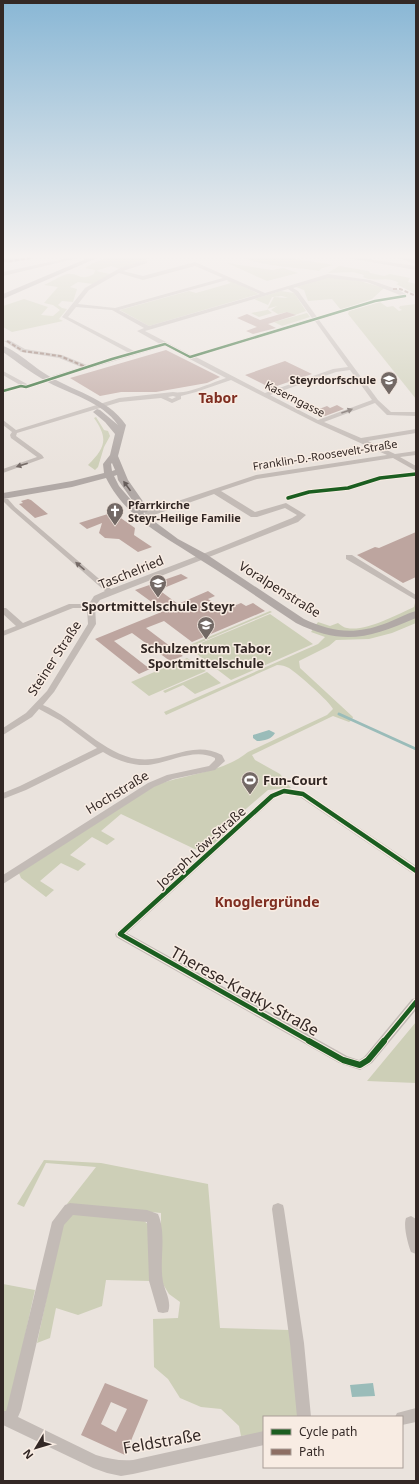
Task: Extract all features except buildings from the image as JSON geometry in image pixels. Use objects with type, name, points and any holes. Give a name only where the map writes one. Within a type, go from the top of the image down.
[{"type":"main road","points":[[5,344],[50,377],[67,393],[106,418],[119,433]]},
{"type":"main road","points":[[60,386],[74,391],[100,405],[120,421],[122,425],[114,456],[118,472],[148,514],[162,527],[181,539],[190,548]]},
{"type":"main road","points":[[114,456],[107,464],[107,473],[115,487],[144,519],[175,541],[202,556]]},
{"type":"main road","points":[[4,499],[30,495],[82,476],[118,472]]},
{"type":"main road","points":[[72,484],[107,473]]},
{"type":"main road","points":[[54,486],[99,482],[115,487]]},
{"type":"main road","name":"Voralpenstraße","points":[[202,556],[308,626],[328,632],[351,635],[368,633],[382,629],[416,614]]},
{"type":"street","points":[[83,327],[133,353]]},
{"type":"street","points":[[190,357],[289,327]]},
{"type":"street","points":[[322,327],[376,401],[389,414],[416,414]]},
{"type":"street","name":"Kaserngasse","points":[[148,328],[140,331],[318,422],[395,456],[416,469]]},
{"type":"street","points":[[5,344],[23,351],[60,356],[86,368]]},
{"type":"street","points":[[50,377],[86,368],[165,344]]},
{"type":"street","points":[[264,394],[334,370],[352,368]]},
{"type":"street","points":[[3,373],[25,385],[3,391]]},
{"type":"street","points":[[3,471],[41,458],[13,436],[12,434],[15,432],[127,398],[165,398],[177,396],[231,378]]},
{"type":"street","points":[[318,422],[376,401]]},
{"type":"street","points":[[5,424],[15,432]]},
{"type":"street","points":[[361,440],[416,431]]},
{"type":"street","name":"Franklin-D.-Roosevelt-Straße","points":[[148,514],[246,480],[269,474],[416,453]]},
{"type":"street","name":"Taschelried","points":[[3,634],[72,606],[91,606],[97,598],[110,592],[202,556],[224,549],[295,520],[302,515],[286,504],[255,516],[215,491]]},
{"type":"street","points":[[4,499],[110,592]]},
{"type":"street","points":[[349,557],[416,598]]},
{"type":"street","name":"Steiner Straße","points":[[3,732],[22,721],[38,706],[56,682],[92,624],[91,606]]},
{"type":"street","points":[[3,610],[22,627]]},
{"type":"street","name":"Hochstraße","points":[[3,880],[151,785],[170,777],[212,768],[218,763],[220,758],[212,752],[201,752],[141,762],[118,758],[102,749],[82,731],[48,710],[38,706]]},
{"type":"street","points":[[3,796],[23,788],[102,749]]},
{"type":"street","name":"Joseph-Löw-Straße","points":[[120,934],[272,796],[284,790],[303,794],[416,871]]},
{"type":"street","name":"Therese-Kratky-Straße","points":[[120,934],[343,1060],[360,1065],[368,1060],[416,1002]]},
{"type":"street","points":[[6,1419],[14,1410],[58,1222],[70,1209],[147,1216],[153,1218],[155,1226],[156,1281],[163,1307]]},
{"type":"street","points":[[278,1209],[297,1343],[304,1416]]},
{"type":"street","points":[[411,1222],[416,1248]]},
{"type":"street","points":[[403,1418],[416,1415]]},
{"type":"street","name":"Feldstraße","points":[[6,1419],[93,1461],[107,1466],[121,1468],[194,1455],[263,1438]]},
{"type":"green space","points":[[3,327],[34,327],[12,332]]},
{"type":"green space","points":[[359,327],[416,327],[416,399]]},
{"type":"green space","points":[[96,417],[104,430],[108,431],[110,436],[104,447],[98,467],[95,470],[88,465],[94,459],[103,443],[102,432],[94,418]]},
{"type":"green space","points":[[415,603],[416,623],[392,633],[369,639],[336,640],[329,646],[299,661],[300,668],[353,717],[352,720],[349,722],[333,716],[252,755],[255,760],[280,774],[291,788],[268,790],[225,827],[227,832],[203,853],[121,814],[101,831],[115,839],[107,845],[92,837],[70,855],[86,864],[78,871],[61,863],[40,881],[54,890],[46,897],[21,878],[19,873],[156,785],[215,769],[227,764],[248,752],[327,715],[333,709],[331,705],[306,681],[289,668],[277,665],[166,715],[164,712],[318,644],[325,637],[311,632],[318,622],[330,626],[338,623],[346,628],[363,628],[414,607]]},
{"type":"green space","points":[[270,611],[272,612],[183,650],[180,649]]},
{"type":"green space","points":[[270,614],[313,644],[231,680],[189,648]]},
{"type":"green space","points":[[187,658],[206,671],[149,696],[131,682]]},
{"type":"green space","points":[[207,672],[221,683],[195,694],[183,685],[165,693],[163,691]]},
{"type":"green space","points":[[416,1022],[416,1083],[367,1081]]},
{"type":"green space","points":[[44,1160],[101,1163],[208,1184],[220,1328],[290,1330],[300,1416],[263,1416],[263,1433],[241,1436],[239,1426],[221,1409],[201,1407],[180,1398],[168,1379],[154,1367],[153,1319],[178,1318],[180,1302],[169,1294],[161,1281],[161,1213],[67,1204],[96,1167],[46,1163],[24,1207],[17,1204]]},
{"type":"green space","points":[[77,1213],[143,1220],[151,1227],[151,1281],[106,1280],[102,1306],[78,1315],[56,1308],[50,1338],[37,1343],[61,1230],[67,1219]]},
{"type":"green space","points":[[3,1284],[35,1290],[8,1413],[3,1411]]},
{"type":"water","points":[[269,730],[275,733],[270,738],[257,741],[253,738],[253,735]]},
{"type":"water","points":[[373,1383],[375,1396],[352,1397],[350,1385]]},
{"type":"waterway","points":[[339,714],[416,749]]},
{"type":"marked path","points":[[7,341],[23,351],[60,356],[86,367]]},
{"type":"cycle path","points":[[3,391],[21,386],[26,387],[112,359],[165,344],[190,357],[288,327]]},
{"type":"cycle path","points":[[288,498],[309,492],[348,488],[380,478],[416,474]]},
{"type":"cycle path","points":[[416,871],[303,794],[284,791],[272,796],[120,934],[343,1060],[360,1065],[368,1060],[416,1002]]},
{"type":"place","name":"Steyrdorfschule","points":[[389,395]]},
{"type":"place","name":"Pfarrkirche Steyr-Heilige Familie","points":[[115,526]]},
{"type":"place","name":"Sportmittelschule Steyr","points":[[158,598]]},
{"type":"place","name":"Schulzentrum Tabor, Sportmittelschule","points":[[206,640]]},
{"type":"place","name":"Fun-Court","points":[[250,795]]},
{"type":"district","name":"Tabor","points":[[218,398]]},
{"type":"district","name":"Knoglergründe","points":[[267,902]]}]
